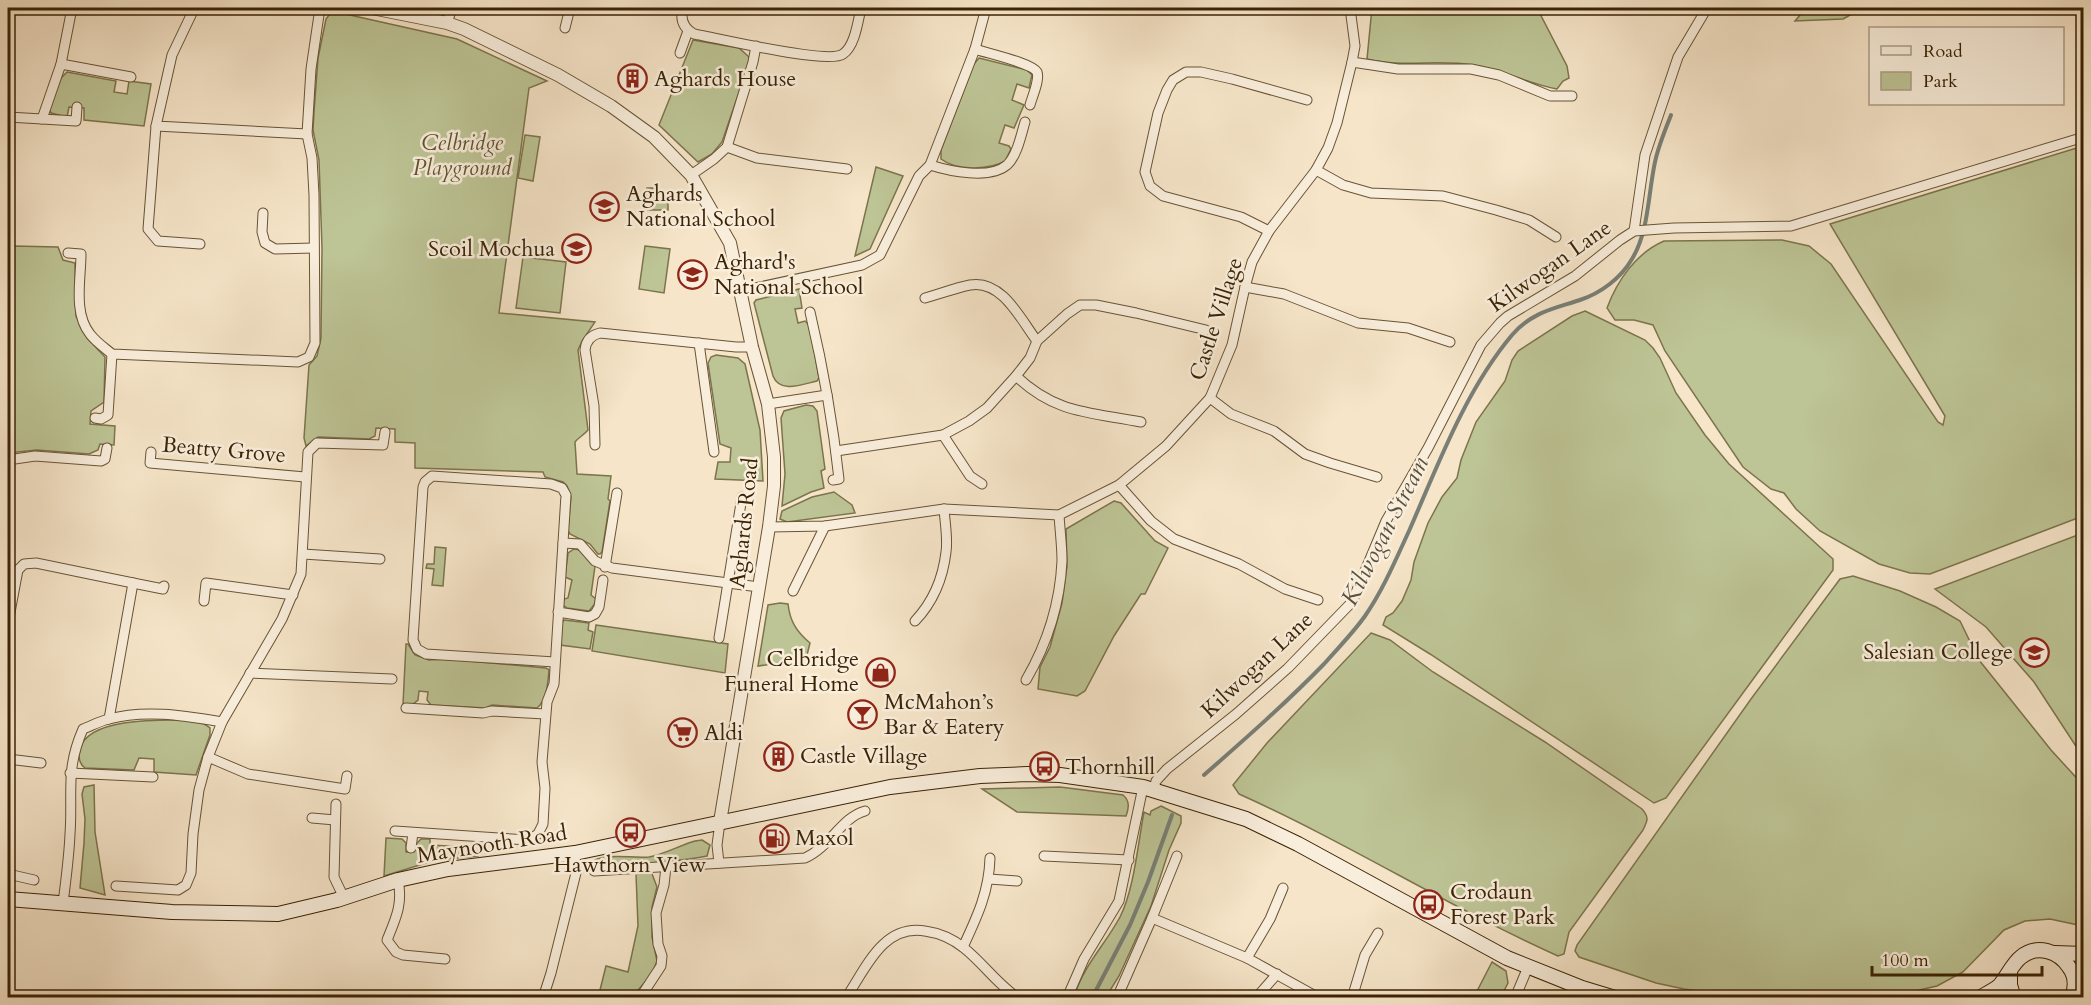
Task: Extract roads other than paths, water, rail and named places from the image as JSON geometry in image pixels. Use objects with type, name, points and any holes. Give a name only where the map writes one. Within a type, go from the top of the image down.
[{"type":"main road","name":"Maynooth Road","points":[[8,899],[172,912],[278,914],[344,898],[398,880],[448,869],[575,853],[890,787],[980,776],[1060,775],[1148,788],[1210,806],[1256,824],[1339,866],[1485,947],[1528,967],[1615,998]]},
{"type":"main road","points":[[1978,998],[1997,988],[2019,958],[2028,952],[2039,950],[2084,954]]},
{"type":"main road","points":[[2055,953],[2066,961],[2073,973],[2077,992]]},
{"type":"main road","points":[[2010,973],[2010,985],[2014,998]]},
{"type":"street","points":[[42,119],[61,64],[72,8]]},
{"type":"street","points":[[68,253],[81,254],[80,306],[84,323],[90,334],[112,354],[298,362],[303,361],[313,352],[315,343],[314,195],[312,158],[307,134],[311,69],[320,8]]},
{"type":"street","name":"Aghards Road","points":[[372,8],[447,24],[506,48],[601,100],[654,137],[691,175],[730,243],[752,347],[768,404],[774,457],[774,486],[720,822]]},
{"type":"street","points":[[447,24],[452,8]]},
{"type":"street","points":[[565,28],[570,8]]},
{"type":"street","points":[[683,8],[682,21],[688,31],[694,34],[826,58],[845,54],[851,44],[861,8]]},
{"type":"street","points":[[741,291],[862,265],[880,255],[919,176],[930,165],[975,49],[986,8]]},
{"type":"street","name":"Castle Village","points":[[769,527],[825,525],[944,509],[1059,515],[1119,485],[1166,446],[1210,398],[1232,345],[1252,262],[1269,231],[1316,170],[1328,148],[1353,62],[1354,46],[1350,8]]},
{"type":"street","name":"Kilwogan Lane","points":[[1148,788],[1167,769],[1236,714],[1288,668],[1352,602],[1386,521],[1428,448],[1481,345],[1492,332],[1508,316],[1575,276],[1620,240],[1637,231],[1645,155],[1678,57],[1707,8]]},
{"type":"street","points":[[193,11],[172,55],[156,126],[148,229],[158,240],[200,244]]},
{"type":"street","points":[[680,53],[688,31]]},
{"type":"street","points":[[691,175],[727,147],[753,63],[756,46]]},
{"type":"street","points":[[975,49],[1029,65],[1036,71],[1038,76],[1030,105]]},
{"type":"street","points":[[1353,62],[1398,69],[1471,69],[1499,75],[1550,96],[1572,96]]},
{"type":"street","points":[[61,64],[131,77]]},
{"type":"street","points":[[1269,231],[1241,217],[1163,196],[1150,186],[1145,172],[1158,113],[1173,80],[1186,72],[1201,72],[1229,78],[1307,100]]},
{"type":"street","points":[[8,117],[76,120],[77,107]]},
{"type":"street","points":[[930,165],[956,172],[994,172],[1007,165],[1016,150],[1025,122]]},
{"type":"street","points":[[156,126],[307,134]]},
{"type":"street","points":[[1637,231],[1791,226],[2084,137]]},
{"type":"street","points":[[727,147],[756,158],[847,169]]},
{"type":"street","points":[[1316,170],[1343,185],[1371,193],[1443,196],[1496,210],[1529,220],[1556,237]]},
{"type":"street","points":[[263,213],[262,232],[266,243],[274,249],[314,248]]},
{"type":"street","points":[[925,298],[972,284],[990,287],[1008,302],[1037,342]]},
{"type":"street","points":[[1245,287],[1284,294],[1358,323],[1408,328],[1450,342]]},
{"type":"street","points":[[836,451],[943,435],[969,421],[987,408],[1017,376],[1037,342],[1067,314],[1084,304],[1156,317],[1206,330]]},
{"type":"street","points":[[810,312],[836,451],[839,479],[833,480]]},
{"type":"street","points":[[595,446],[594,406],[585,350],[590,338],[600,333],[752,347]]},
{"type":"street","points":[[699,343],[714,452]]},
{"type":"street","points":[[95,418],[101,419],[108,416],[112,354]]},
{"type":"street","points":[[1017,376],[1029,388],[1060,406],[1141,422]]},
{"type":"street","points":[[768,404],[827,394]]},
{"type":"street","points":[[1210,398],[1231,414],[1274,431],[1305,454],[1330,464],[1377,477]]},
{"type":"street","name":"Beatty Grove","points":[[116,886],[178,890],[186,885],[191,873],[199,790],[208,757],[222,722],[270,642],[301,574],[308,452],[316,443],[383,445],[384,432]]},
{"type":"street","points":[[943,435],[970,477],[982,484]]},
{"type":"street","points":[[8,460],[35,456],[101,461],[105,459],[107,448]]},
{"type":"street","name":"Beatty Grove","points":[[151,452],[150,463],[305,477]]},
{"type":"street","points":[[395,831],[528,840],[535,837],[543,824],[545,788],[542,762],[545,714],[554,684],[566,495],[557,485],[432,476],[423,487],[413,640],[417,649],[426,654],[555,663]]},
{"type":"street","points":[[1119,485],[1150,521],[1174,539],[1239,564],[1285,589],[1318,600]]},
{"type":"street","points":[[605,567],[617,493]]},
{"type":"street","points":[[719,638],[742,497]]},
{"type":"street","points":[[915,621],[925,611],[935,595],[946,551],[944,509]]},
{"type":"street","points":[[1026,680],[1046,641],[1059,588],[1062,561],[1059,515]]},
{"type":"street","points":[[792,591],[825,525]]},
{"type":"street","points":[[563,543],[580,544],[595,561],[605,567],[759,587]]},
{"type":"street","points":[[303,554],[380,559]]},
{"type":"street","points":[[8,623],[18,570],[24,564],[36,563],[163,589],[164,586]]},
{"type":"street","points":[[558,612],[589,617],[595,614],[599,607],[603,580]]},
{"type":"street","points":[[109,719],[133,583]]},
{"type":"street","points":[[204,601],[206,583],[293,595]]},
{"type":"street","points":[[250,673],[392,679]]},
{"type":"street","points":[[422,698],[422,710]]},
{"type":"street","points":[[406,708],[545,714]]},
{"type":"street","points":[[63,903],[71,832],[70,773],[75,747],[82,729],[109,719],[142,714],[179,714],[222,722]]},
{"type":"street","points":[[208,757],[248,774],[345,789],[347,776]]},
{"type":"street","points":[[8,759],[41,763]]},
{"type":"street","points":[[70,773],[153,777]]},
{"type":"street","points":[[1067,998],[1084,959],[1117,905],[1148,788]]},
{"type":"street","points":[[336,804],[334,878],[344,898]]},
{"type":"street","points":[[594,871],[805,858],[823,848],[856,813],[865,811]]},
{"type":"street","points":[[312,818],[335,820]]},
{"type":"street","points":[[719,863],[717,844],[720,822]]},
{"type":"street","points":[[411,848],[413,833]]},
{"type":"street","points":[[543,998],[576,873],[575,853]]},
{"type":"street","points":[[1044,856],[1129,860]]},
{"type":"street","points":[[1120,991],[1177,856]]},
{"type":"street","points":[[963,948],[982,904],[989,879],[990,858]]},
{"type":"street","points":[[640,998],[661,966],[662,956],[658,944],[656,913],[664,885],[666,867]]},
{"type":"street","points":[[8,874],[34,880]]},
{"type":"street","points":[[989,879],[1017,881]]},
{"type":"street","points":[[398,880],[400,904],[387,940],[396,952],[403,955],[445,959]]},
{"type":"street","points":[[1247,958],[1268,923],[1282,888]]},
{"type":"street","points":[[1152,918],[1247,958],[1319,998]]},
{"type":"street","points":[[846,998],[873,955],[884,943],[898,933],[913,930],[946,938],[963,948],[1018,998]]},
{"type":"street","points":[[1352,998],[1365,955],[1378,933]]},
{"type":"street","points":[[1515,998],[1528,967]]},
{"type":"street","points":[[1256,998],[1277,974]]},
{"type":"waterway","name":"Kilwogan Stream","points":[[1204,775],[1310,678],[1365,616],[1378,596],[1394,563],[1466,404],[1495,357],[1512,335],[1535,316],[1588,297],[1603,289],[1632,259],[1642,237],[1656,156],[1671,115]]},
{"type":"waterway","name":"Kilwogan Stream","points":[[1092,998],[1130,925],[1172,815]]},
{"type":"place","name":"Aghards House","points":[[633,79]]},
{"type":"place","name":"Aghards National School","points":[[605,207]]},
{"type":"place","name":"Scoil Mochua","points":[[576,249]]},
{"type":"place","name":"Aghard's National School","points":[[693,275]]},
{"type":"place","name":"Salesian College","points":[[2034,652]]},
{"type":"place","name":"Celbridge Funeral Home","points":[[880,672]]},
{"type":"place","name":"McMahon’s Bar & Eatery","points":[[863,715]]},
{"type":"place","name":"Aldi","points":[[683,733]]},
{"type":"place","name":"Castle Village","points":[[779,756]]},
{"type":"place","name":"Thornhill","points":[[1044,767]]},
{"type":"place","name":"Hawthorn View","points":[[630,833]]},
{"type":"place","name":"Maxol","points":[[774,838]]},
{"type":"place","name":"Crodaun Forest Park","points":[[1429,905]]},
{"type":"park label","name":"Celbridge Playground","points":[[462,156]]}]
